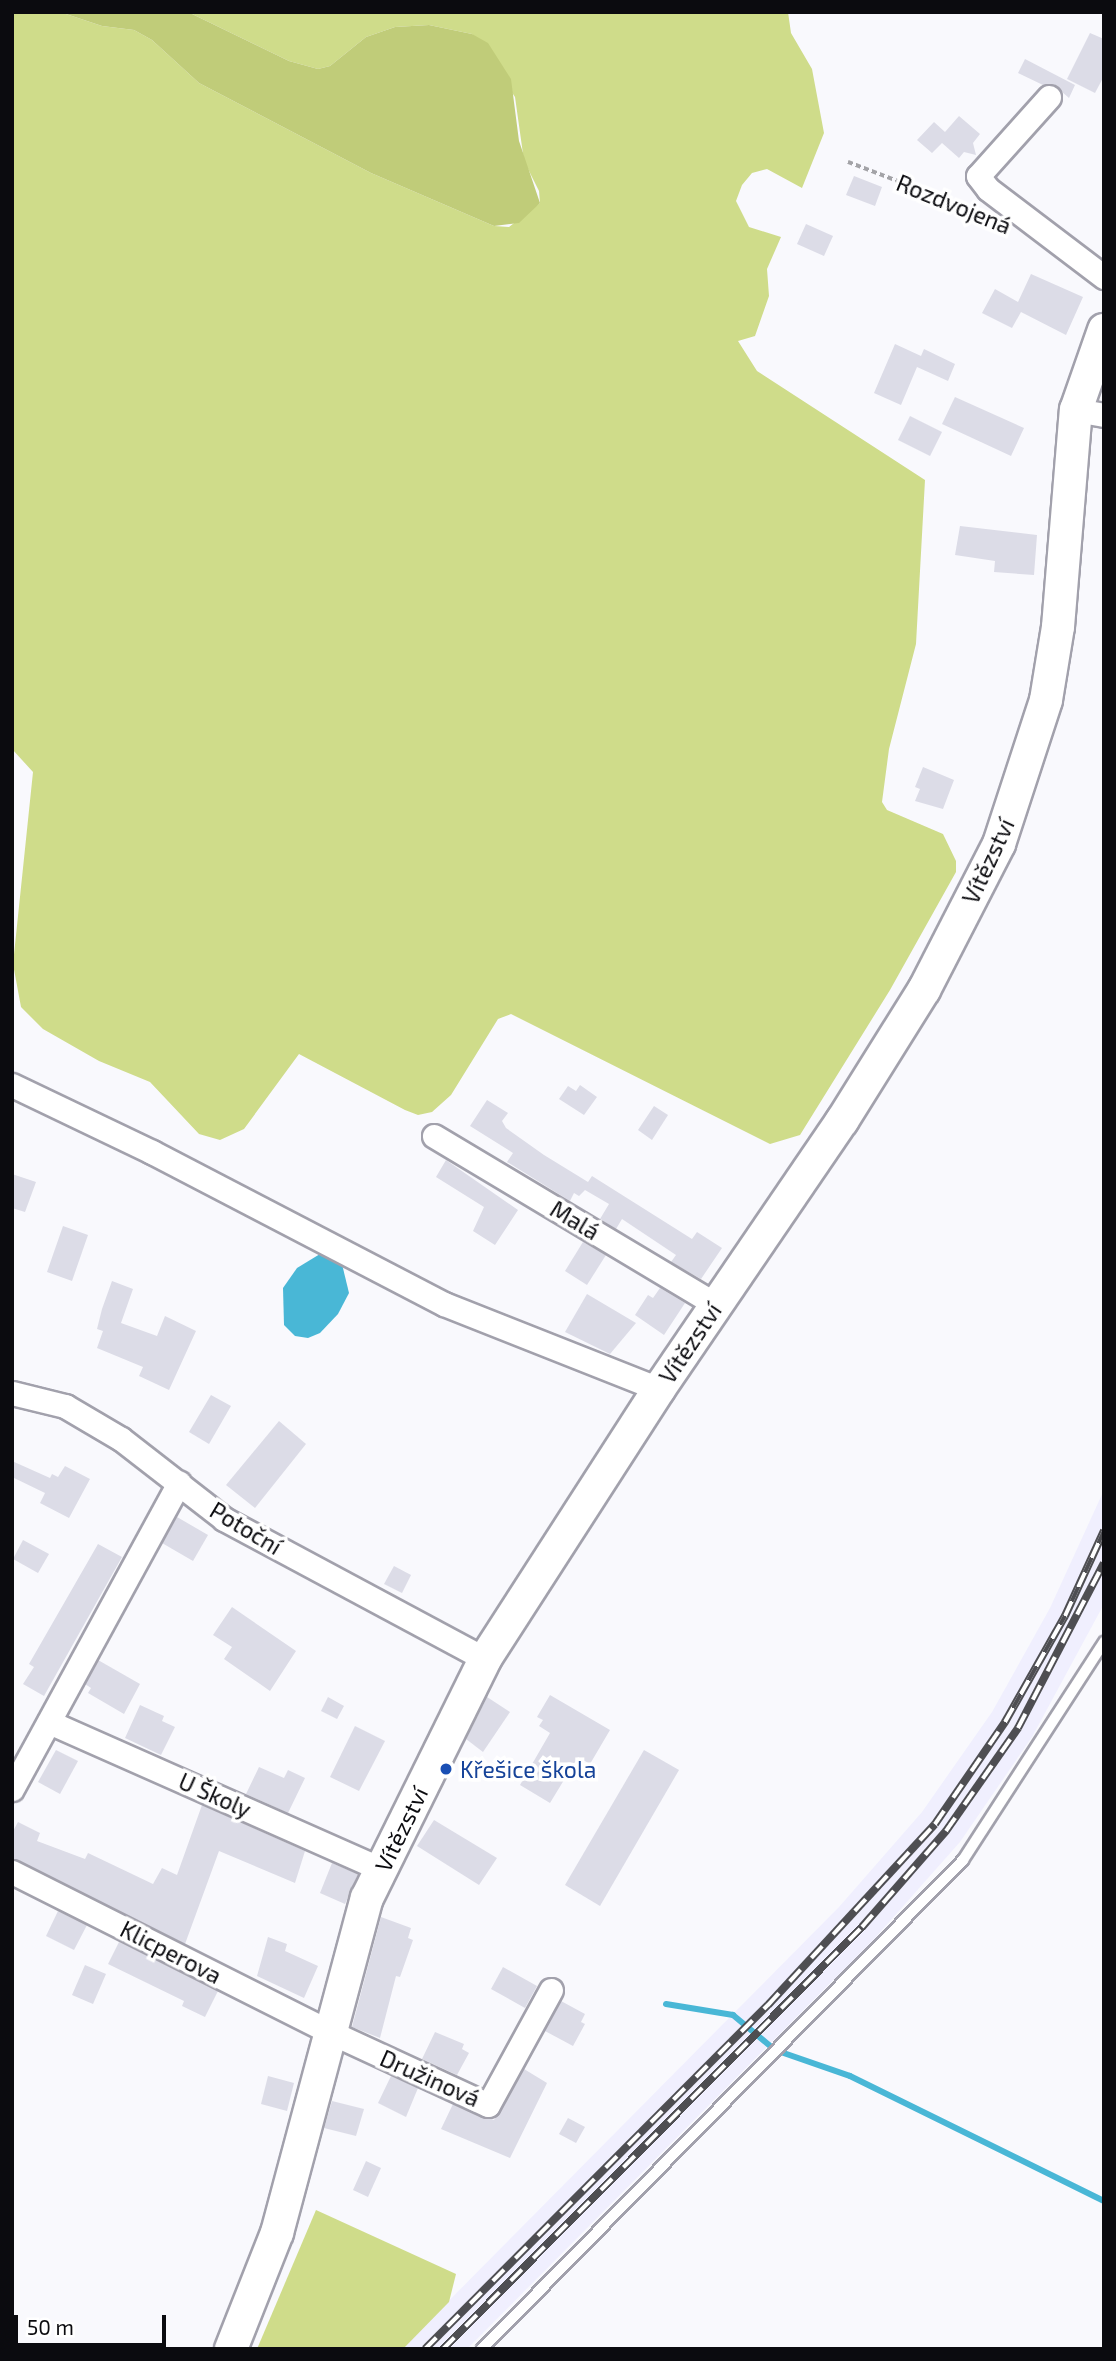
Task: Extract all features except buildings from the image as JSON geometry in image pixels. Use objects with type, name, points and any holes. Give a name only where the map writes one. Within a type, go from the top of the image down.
[{"type":"main road","name":"Vítězství","points":[[231,2349],[277,2233],[367,1898],[485,1659],[659,1389],[924,989],[999,844],[1045,700],[1104,330]]},
{"type":"street","name":"Rozdvojená","points":[[1049,97],[978,176],[988,189],[1104,277]]},
{"type":"street","points":[[12,1085],[152,1152],[444,1304],[659,1389]]},
{"type":"street","name":"Malá","points":[[434,1136],[716,1306]]},
{"type":"street","name":"Potoční","points":[[12,1393],[65,1406],[121,1439],[224,1519],[485,1659]]},
{"type":"street","points":[[12,1789],[178,1483]]},
{"type":"street","name":"U Školy","points":[[49,1722],[381,1869]]},
{"type":"street","name":"Klicperova","points":[[12,1872],[330,2032]]},
{"type":"street","name":"Družinová","points":[[330,2032],[488,2105],[551,1990]]},
{"type":"lane","points":[[482,2349],[794,2036],[963,1860],[1104,1642]]},
{"type":"path","name":"Rozdvojená","points":[[848,162],[993,218]]},
{"type":"shaded area","points":[[1104,1490],[1104,1604],[1032,1737],[960,1842],[874,1939],[467,2349],[401,2349],[839,1907],[922,1812],[992,1712],[1050,1608]]},
{"type":"green space","points":[[12,12],[60,12],[102,26],[134,30],[152,40],[199,83],[371,173],[494,226],[509,227],[540,203],[539,191],[524,161],[515,97],[472,34],[429,25],[395,27],[366,37],[330,66],[318,69],[289,61],[188,12],[788,12],[791,33],[812,69],[824,133],[802,188],[767,169],[752,173],[742,185],[736,201],[749,227],[781,237],[767,269],[769,296],[755,336],[738,341],[757,371],[925,480],[916,644],[889,749],[882,802],[887,810],[943,834],[956,861],[956,872],[890,990],[800,1135],[770,1144],[511,1014],[498,1019],[451,1095],[432,1112],[418,1115],[405,1110],[299,1054],[244,1129],[220,1140],[199,1134],[150,1082],[99,1061],[43,1029],[21,1007],[13,964],[33,772],[12,749]]},
{"type":"green space","points":[[60,12],[188,12],[289,61],[318,69],[330,66],[366,37],[395,27],[429,25],[472,34],[488,43],[511,79],[519,141],[540,203],[519,223],[494,226],[371,173],[199,83],[152,40],[134,30],[102,26]]},
{"type":"green space","points":[[316,2210],[456,2274],[449,2302],[403,2349],[257,2349]]},
{"type":"water","points":[[331,1253],[341,1260],[349,1293],[338,1314],[320,1333],[308,1338],[295,1336],[284,1325],[283,1288],[297,1268],[320,1254]]},
{"type":"waterway","points":[[666,2004],[733,2015],[775,2050],[850,2076],[1104,2201]]},
{"type":"railway","points":[[425,2349],[768,2005],[935,1824],[1005,1722],[1065,1616],[1104,1531]]},
{"type":"railway","points":[[443,2349],[862,1927],[946,1831],[1018,1728],[1104,1563]]},
{"type":"place","name":"Křešice škola","points":[[446,1769]]}]
